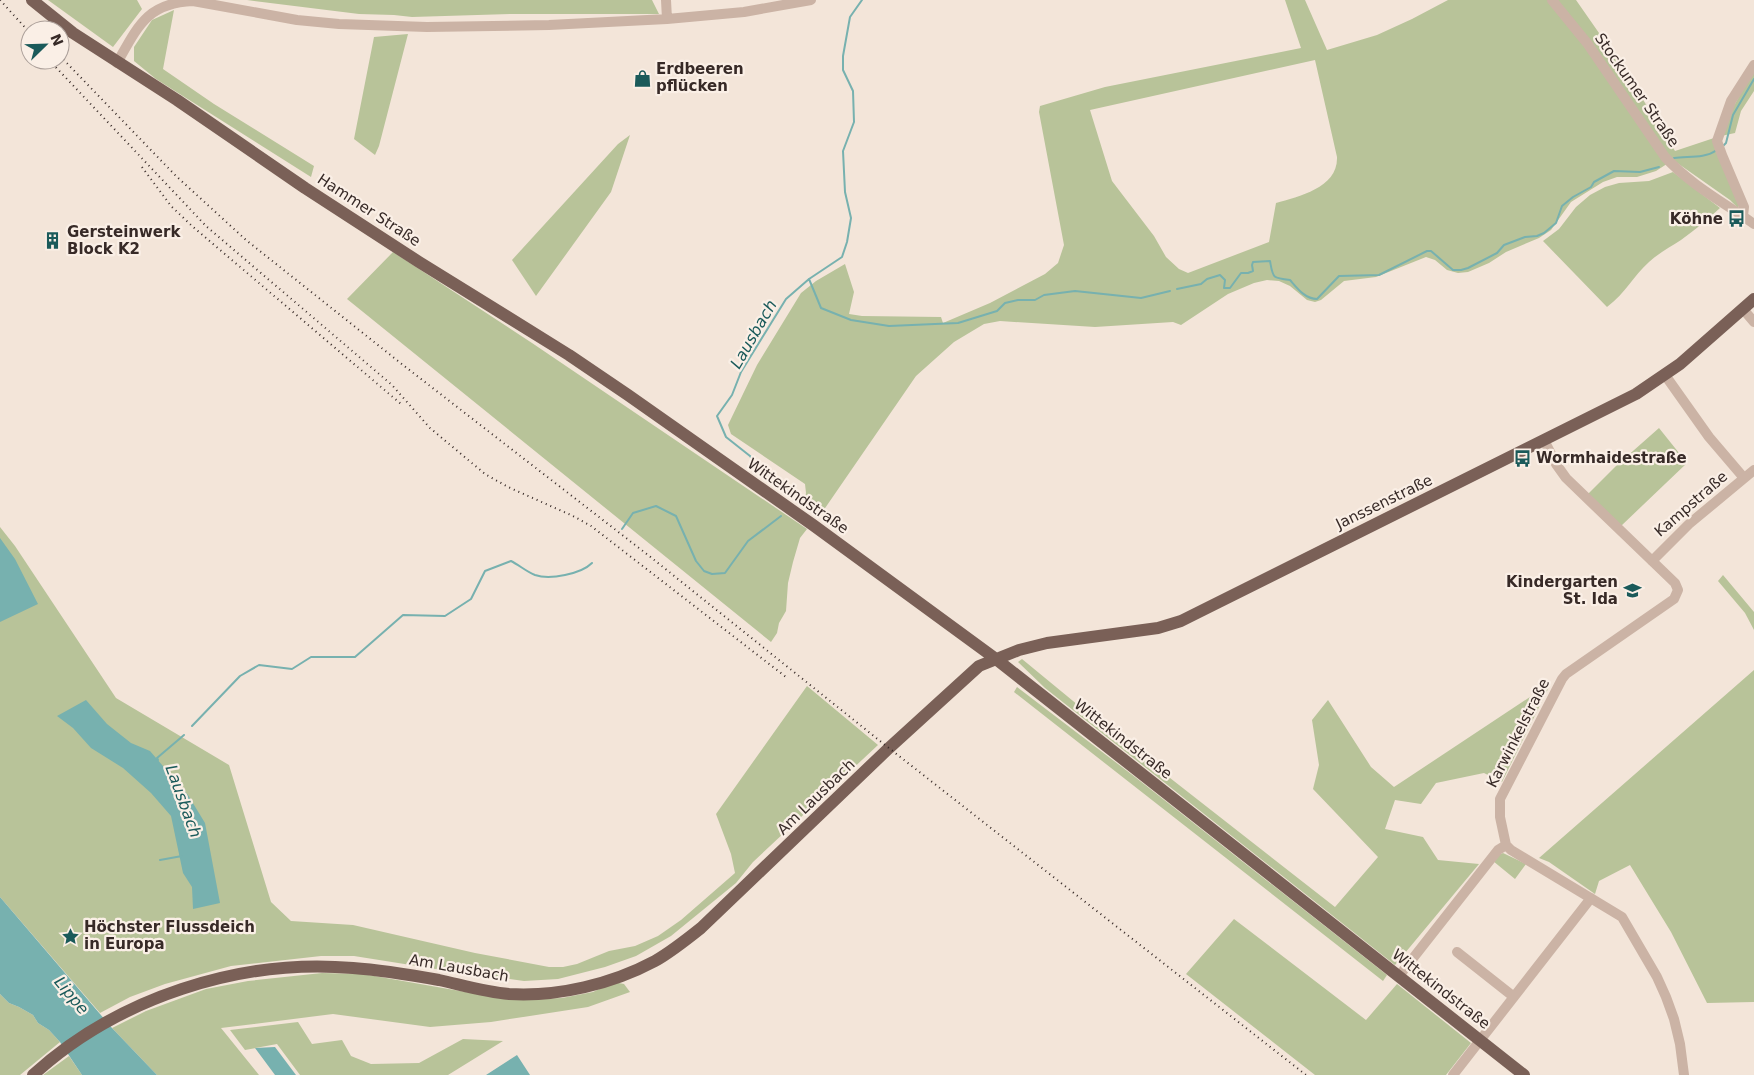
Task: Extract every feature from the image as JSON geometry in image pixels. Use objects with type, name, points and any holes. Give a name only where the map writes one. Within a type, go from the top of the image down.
[{"type":"main road","name":"Hammer Straße","points":[[32,0],[73,33],[117,63],[177,100],[305,188],[411,257],[569,356],[693,441]]},
{"type":"main road","name":"Janssenstraße","points":[[996,659],[1019,650],[1047,643],[1158,628],[1181,621],[1636,394],[1695,352],[1754,299]]},
{"type":"main road","name":"Wittekindstraße","points":[[693,441],[913,597],[996,659],[1524,1075]]},
{"type":"main road","name":"Am Lausbach","points":[[37,1071],[94,1029],[147,1002],[192,986],[231,976],[288,968],[352,968],[428,978],[509,994],[566,991],[632,972],[671,951],[701,928],[962,681],[979,666],[996,659]]},
{"type":"street","points":[[666,0],[666,18]]},
{"type":"street","points":[[117,63],[129,42],[151,13],[168,4],[179,2],[193,2],[297,20],[339,24],[427,27],[531,26],[666,18],[744,12],[811,0]]},
{"type":"street","name":"Stockumer Straße","points":[[1552,0],[1587,43],[1665,157],[1690,180],[1754,224]]},
{"type":"street","points":[[1743,216],[1744,206],[1719,146],[1723,120],[1731,101],[1754,65]]},
{"type":"street","points":[[1743,309],[1754,322]]},
{"type":"street","name":"Kampstraße","points":[[1652,560],[1689,524],[1744,478],[1709,437],[1664,375]]},
{"type":"street","points":[[1544,440],[1556,464],[1566,478],[1652,560]]},
{"type":"street","points":[[1744,478],[1754,470]]},
{"type":"street","name":"Karwinkelstraße","points":[[1506,845],[1500,816],[1500,799],[1562,679],[1566,674],[1674,599],[1678,590],[1675,583],[1652,560]]},
{"type":"street","points":[[1399,976],[1498,850],[1506,845],[1511,850],[1622,917],[1657,977],[1674,1019],[1680,1044],[1684,1075]]},
{"type":"street","points":[[1454,1075],[1591,898]]},
{"type":"street","points":[[1457,952],[1514,997]]},
{"type":"green space","points":[[48,0],[137,0],[142,9],[113,47]]},
{"type":"green space","points":[[247,0],[652,0],[659,14],[510,14],[412,17],[359,14]]},
{"type":"green space","points":[[1285,0],[1305,0],[1327,50],[1377,35],[1448,0],[1576,0],[1622,66],[1675,151],[1714,138],[1740,203],[1738,208],[1730,200],[1673,160],[1656,171],[1637,177],[1617,177],[1603,182],[1571,202],[1551,230],[1539,238],[1506,252],[1489,263],[1468,272],[1458,273],[1447,270],[1435,260],[1426,257],[1376,277],[1344,281],[1321,300],[1315,302],[1307,300],[1290,286],[1279,281],[1267,280],[1254,283],[1228,294],[1181,325],[1173,322],[1095,327],[1000,321],[984,324],[954,342],[916,376],[821,514],[803,505],[806,493],[805,484],[731,434],[728,425],[757,365],[801,293],[816,281],[845,264],[854,292],[849,314],[862,316],[941,317],[943,323],[990,303],[1045,274],[1058,263],[1064,245],[1039,112],[1040,106],[1105,87],[1301,48]],"holes":[[[1315,60],[1337,157],[1336,168],[1324,183],[1306,194],[1276,203],[1269,242],[1188,273],[1179,269],[1166,257],[1154,236],[1112,181],[1090,110]]]},
{"type":"green space","points":[[174,10],[163,69],[214,104],[314,166],[311,177],[156,79],[134,61],[134,47],[152,20]]},
{"type":"green space","points":[[408,34],[375,155],[354,139],[374,37]]},
{"type":"green space","points":[[1754,70],[1754,91],[1741,111],[1735,133],[1721,136],[1727,118]]},
{"type":"green space","points":[[630,135],[611,192],[536,296],[512,260],[618,144]]},
{"type":"green space","points":[[1673,172],[1720,208],[1681,240],[1649,262],[1607,307],[1543,241],[1559,229],[1576,207],[1590,195],[1605,187],[1619,183],[1649,181]]},
{"type":"green space","points":[[393,252],[532,343],[807,529],[800,538],[793,562],[788,583],[786,611],[771,642],[347,299]]},
{"type":"green space","points":[[1659,428],[1687,463],[1621,526],[1588,494]]},
{"type":"green space","points":[[0,527],[15,546],[116,698],[229,765],[271,902],[291,921],[353,925],[475,953],[549,967],[577,964],[609,951],[635,946],[658,936],[681,920],[735,873],[731,854],[716,814],[807,686],[878,745],[753,862],[736,883],[671,936],[636,956],[605,967],[558,979],[524,981],[354,956],[321,956],[231,966],[165,984],[130,997],[100,1013],[0,897]]},
{"type":"green space","points":[[1723,575],[1754,612],[1754,630],[1745,613],[1718,581]]},
{"type":"green space","points":[[1022,659],[1101,724],[1335,907],[1378,857],[1313,789],[1319,765],[1312,720],[1328,700],[1371,767],[1394,787],[1551,683],[1502,782],[1484,773],[1436,783],[1421,804],[1395,800],[1385,829],[1423,837],[1438,860],[1479,864],[1395,965],[1045,688],[1018,662]]},
{"type":"green space","points":[[1754,670],[1754,1002],[1707,1003],[1671,932],[1630,865],[1599,881],[1595,894],[1549,862],[1539,858]]},
{"type":"green space","points":[[1017,687],[1387,975],[1383,981],[1014,692]]},
{"type":"green space","points":[[1503,853],[1526,864],[1515,879],[1493,861],[1498,855]]},
{"type":"green space","points":[[1234,919],[1366,1020],[1397,984],[1471,1043],[1446,1075],[1315,1075],[1186,974]]},
{"type":"green space","points":[[322,973],[363,974],[511,1000],[562,998],[593,992],[614,982],[624,984],[630,992],[588,1007],[491,1022],[430,1027],[333,1014],[221,1028],[259,1075],[157,1075],[112,1028],[146,1011],[206,989],[248,981]]},
{"type":"green space","points":[[0,994],[9,1003],[33,1015],[38,1023],[49,1030],[60,1042],[20,1075],[0,1075]]},
{"type":"green space","points":[[298,1022],[312,1044],[342,1040],[351,1056],[371,1064],[419,1063],[463,1039],[503,1041],[448,1075],[300,1075],[277,1044],[245,1050],[230,1030]]},
{"type":"green space","points":[[69,1056],[82,1075],[43,1075]]},
{"type":"water","points":[[0,538],[15,559],[38,604],[0,622]]},
{"type":"water","points":[[86,700],[107,724],[131,743],[150,751],[188,795],[205,823],[220,903],[193,909],[192,887],[183,873],[171,816],[151,793],[123,768],[91,748],[73,728],[57,716]]},
{"type":"water","name":"Lippe","points":[[0,897],[112,1028],[157,1075],[82,1075],[60,1042],[49,1030],[38,1023],[33,1015],[9,1003],[0,994]]},
{"type":"water","points":[[275,1047],[296,1075],[275,1075],[255,1048]]},
{"type":"water","points":[[517,1055],[530,1075],[486,1075]]},
{"type":"waterway","name":"Lausbach","points":[[794,500],[793,495],[763,472],[750,456],[726,437],[717,416],[732,395],[741,372],[786,299],[809,279],[842,257],[851,218],[845,192],[843,151],[854,122],[853,91],[843,70],[843,56],[850,17],[862,0]]},
{"type":"waterway","points":[[1723,146],[1726,143],[1733,115],[1754,79]]},
{"type":"waterway","points":[[1674,158],[1702,156],[1717,150]]},
{"type":"waterway","points":[[1177,289],[1201,284],[1207,279],[1220,275],[1225,280],[1224,288],[1230,288],[1241,273],[1253,271],[1253,262],[1270,261],[1274,276],[1290,280],[1298,290],[1313,299],[1317,299],[1339,276],[1379,275],[1427,251],[1431,251],[1453,270],[1461,270],[1497,253],[1504,245],[1525,237],[1544,233],[1556,223],[1562,206],[1591,187],[1594,182],[1614,171],[1640,172],[1659,167]]},
{"type":"waterway","points":[[809,279],[821,308],[851,320],[889,326],[958,323],[997,311],[1005,303],[1018,300],[1035,300],[1044,295],[1075,291],[1141,298],[1170,291]]},
{"type":"waterway","name":"Lausbach","points":[[622,529],[633,513],[656,506],[676,516],[696,561],[704,571],[712,574],[725,573],[748,541],[781,516]]},
{"type":"waterway","name":"Lausbach","points":[[192,726],[240,676],[259,665],[292,669],[311,657],[355,657],[403,615],[445,616],[471,599],[485,571],[511,561],[535,575],[549,577],[573,573],[592,563]]},
{"type":"waterway","name":"Lausbach","points":[[158,760],[157,758],[184,735]]},
{"type":"waterway","name":"Lausbach","points":[[160,860],[182,856]]},
{"type":"railway","points":[[0,0],[20,22]]},
{"type":"railway","points":[[70,66],[176,176],[246,240],[1306,1075]]},
{"type":"railway","points":[[58,70],[206,226],[392,385],[430,428],[485,474],[508,487],[591,526],[786,677]]},
{"type":"railway","points":[[142,167],[171,206],[192,226],[401,404]]},
{"type":"place","name":"Erdbeeren pflücken","points":[[642,78]]},
{"type":"place","name":"Köhne","points":[[1737,219]]},
{"type":"place","name":"Gersteinwerk Block K2","points":[[53,241]]},
{"type":"place","name":"Wormhaidestraße","points":[[1522,458]]},
{"type":"place","name":"Kindergarten St. Ida","points":[[1632,591]]},
{"type":"place","name":"Höchster Flussdeich in Europa","points":[[70,936]]}]
